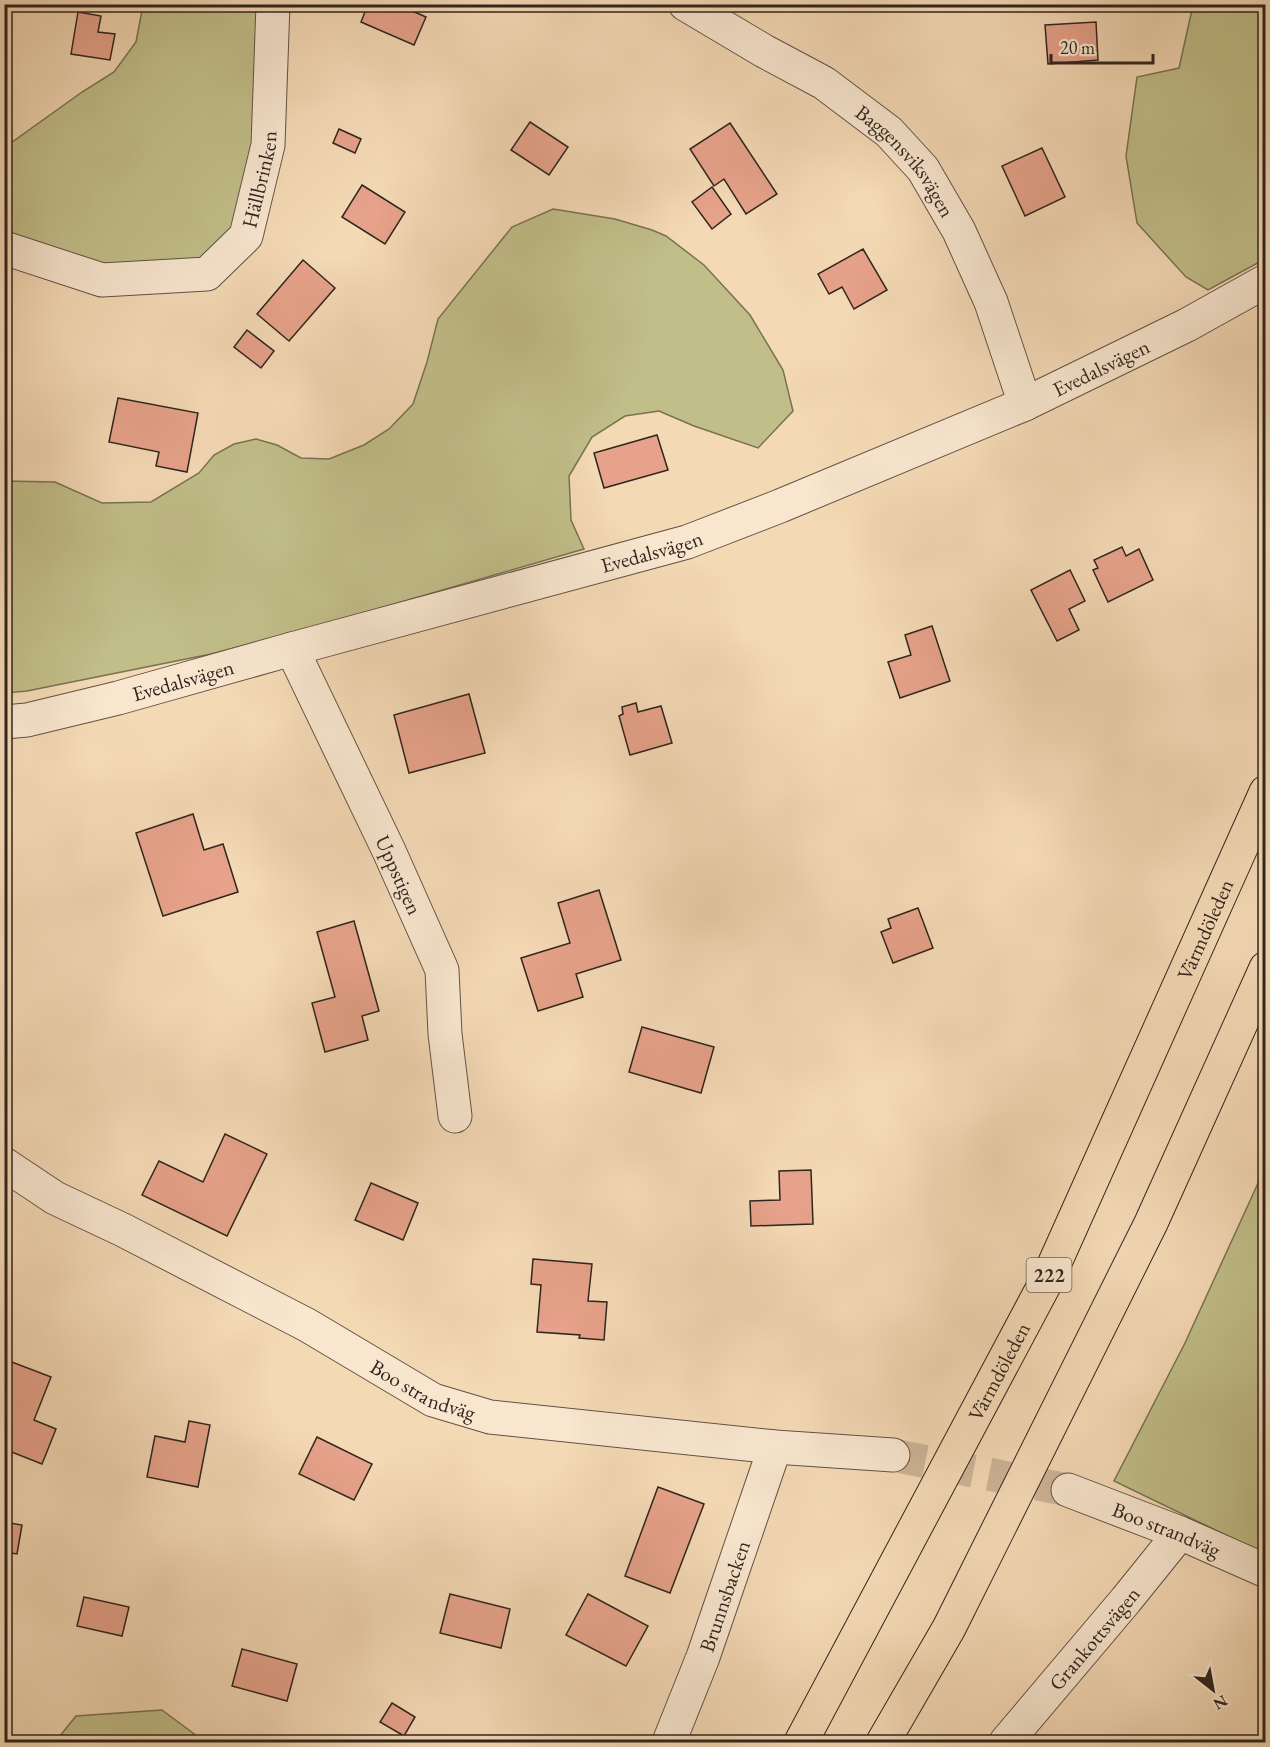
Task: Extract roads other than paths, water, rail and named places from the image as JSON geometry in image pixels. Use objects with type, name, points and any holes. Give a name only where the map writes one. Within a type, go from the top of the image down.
[{"type":"highway","name":"Värmdöleden","points":[[801,1743],[1049,1275],[1266,792]]},
{"type":"highway","points":[[883,1743],[949,1628],[1151,1223],[1266,968]]},
{"type":"street","name":"Hällbrinken","points":[[4,248],[102,280],[207,273],[246,236],[249,225],[268,145],[273,4]]},
{"type":"street","name":"Baggensviksvägen","points":[[685,4],[764,51],[824,83],[889,132],[923,169],[959,231],[991,302],[1025,404]]},
{"type":"street","name":"Evedalsvägen","points":[[4,722],[27,720],[118,698],[687,542],[780,506],[1025,404],[1187,325],[1266,281]]},
{"type":"street","name":"Uppstigen","points":[[292,649],[389,851],[441,970],[445,1034],[455,1116]]},
{"type":"street","name":"Boo strandväg","points":[[4,1164],[55,1198],[123,1230],[308,1325],[433,1400],[490,1417],[775,1447],[893,1455]]},
{"type":"street","name":"Brunnsbacken","points":[[669,1743],[703,1657],[775,1447]]},
{"type":"street","name":"Boo strandväg","points":[[1068,1490],[1180,1533],[1266,1572]]},
{"type":"street","name":"Grankottsvägen","points":[[1006,1743],[1180,1533]]},
{"type":"tunnel","points":[[893,1455],[1068,1490]]}]
